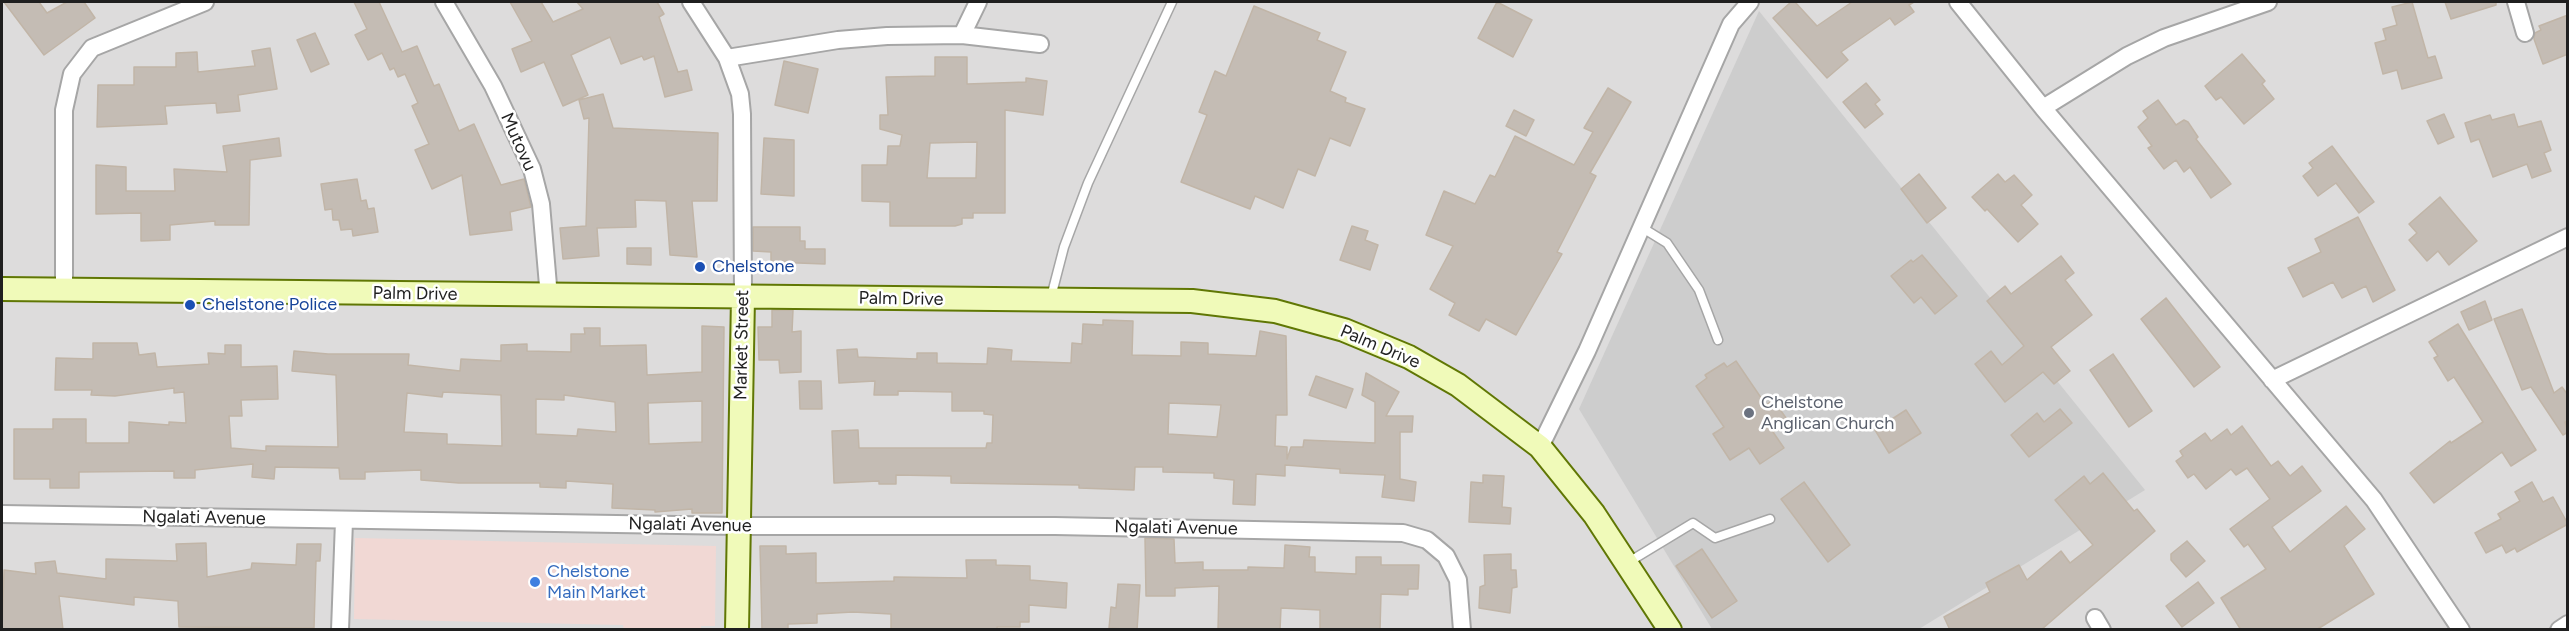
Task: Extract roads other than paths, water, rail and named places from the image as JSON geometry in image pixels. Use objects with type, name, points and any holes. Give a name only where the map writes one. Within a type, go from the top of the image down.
[{"type":"street","points":[[64,289],[64,110],[72,74],[92,48],[205,2]]},
{"type":"street","name":"Mutovu","points":[[444,2],[493,86],[532,169],[543,215],[549,297]]},
{"type":"street","name":"Market Street","points":[[691,2],[727,58],[740,94],[742,114],[743,297],[737,630]]},
{"type":"street","points":[[962,35],[978,2]]},
{"type":"street","points":[[1540,447],[1582,362],[1731,24],[1750,2]]},
{"type":"street","points":[[1958,2],[2043,108],[2374,500],[2461,630]]},
{"type":"street","points":[[2043,108],[2127,56],[2164,38],[2268,2]]},
{"type":"street","points":[[2516,2],[2525,33]]},
{"type":"street","points":[[727,58],[838,40],[887,36],[962,35],[1040,44]]},
{"type":"street","points":[[2272,380],[2568,237]]},
{"type":"street","name":"Palm Drive","points":[[2,289],[549,297],[1192,301],[1275,311],[1344,330],[1409,357],[1458,385],[1540,447],[1594,514],[1670,630]]},
{"type":"street","name":"Ngalati Avenue","points":[[2,514],[344,521],[739,526],[1055,526],[1378,532],[1403,534],[1427,540],[1446,556],[1458,580],[1463,616],[1462,630]]},
{"type":"street","points":[[340,630],[344,521]]},
{"type":"street","points":[[2559,630],[2568,624]]},
{"type":"lane","points":[[1050,300],[1064,247],[1088,183],[1172,2]]},
{"type":"lane","points":[[1641,227],[1667,243],[1699,290],[1718,340]]},
{"type":"lane","points":[[1627,563],[1693,523],[1715,538],[1770,519]]},
{"type":"place","name":"Chelstone","points":[[700,267]]},
{"type":"place","name":"Chelstone Police","points":[[190,305]]},
{"type":"place","name":"Chelstone Anglican Church","points":[[1749,413]]},
{"type":"place","name":"Chelstone Main Market","points":[[535,582]]}]
